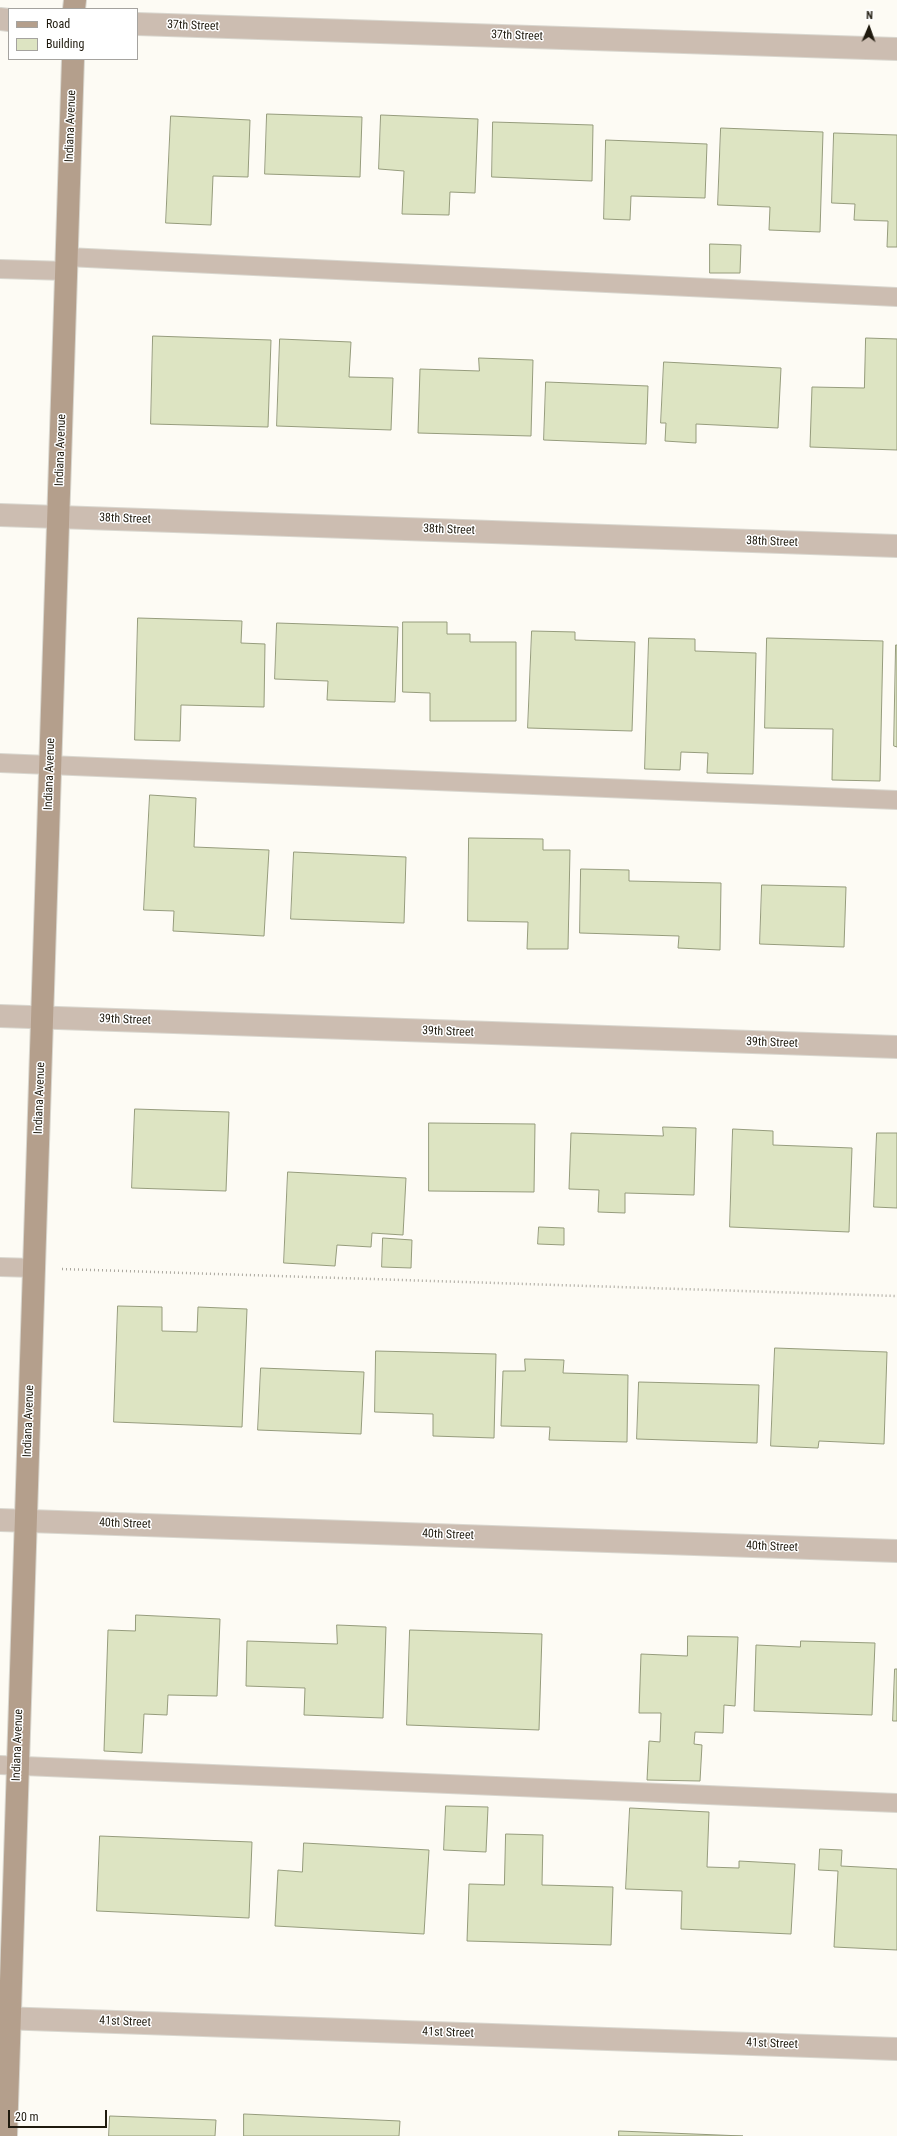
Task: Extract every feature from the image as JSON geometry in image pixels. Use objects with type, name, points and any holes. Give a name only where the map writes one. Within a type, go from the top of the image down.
[{"type":"main road","name":"Indiana Avenue","points":[[6,2136],[5,2018],[9,1766],[26,1520],[73,60]]},
{"type":"street","name":"37th Street","points":[[138,24],[897,49]]},
{"type":"street","name":"38th Street","points":[[0,515],[897,546]]},
{"type":"street","name":"39th Street","points":[[0,1016],[897,1047]]},
{"type":"street","name":"40th Street","points":[[0,1520],[897,1551]]},
{"type":"street","name":"41st Street","points":[[5,2018],[897,2048]]},
{"type":"lane","points":[[0,269],[66,264],[897,297]]},
{"type":"lane","points":[[0,763],[897,800]]},
{"type":"lane","points":[[0,1267],[34,1268]]},
{"type":"lane","points":[[9,1766],[897,1803]]},
{"type":"path","points":[[34,1268],[897,1296]]},
{"type":"building","points":[[267,114],[362,117],[360,177],[265,174]]},
{"type":"building","points":[[381,115],[478,119],[475,193],[450,192],[449,215],[402,214],[404,171],[379,169]]},
{"type":"building","points":[[171,116],[250,120],[248,177],[213,176],[211,225],[166,223]]},
{"type":"building","points":[[493,122],[593,125],[592,181],[492,177]]},
{"type":"building","points":[[721,128],[823,132],[820,232],[769,230],[770,207],[718,205]]},
{"type":"building","points":[[834,133],[897,135],[897,247],[887,247],[888,221],[854,220],[855,204],[832,203]]},
{"type":"building","points":[[606,140],[707,144],[705,198],[631,196],[630,220],[604,219]]},
{"type":"building","points":[[710,244],[741,245],[740,273],[710,273]]},
{"type":"building","points":[[153,336],[271,340],[268,427],[151,424]]},
{"type":"building","points":[[866,338],[897,339],[897,450],[810,447],[812,387],[864,388]]},
{"type":"building","points":[[280,339],[351,342],[349,377],[393,378],[391,430],[277,426]]},
{"type":"building","points":[[479,358],[533,360],[531,436],[418,433],[420,369],[479,371]]},
{"type":"building","points":[[664,362],[781,368],[778,428],[696,424],[696,443],[665,441],[666,423],[661,423]]},
{"type":"building","points":[[546,382],[648,386],[646,444],[544,440]]},
{"type":"building","points":[[138,618],[242,621],[241,643],[265,644],[264,707],[181,705],[180,741],[135,740]]},
{"type":"building","points":[[403,622],[447,622],[447,634],[470,634],[470,642],[516,642],[516,721],[430,721],[430,693],[403,692]]},
{"type":"building","points":[[277,623],[398,627],[395,702],[327,700],[328,681],[275,679]]},
{"type":"building","points":[[532,631],[575,632],[575,640],[635,642],[632,731],[528,728]]},
{"type":"building","points":[[649,638],[695,639],[695,651],[756,653],[753,774],[707,773],[708,753],[681,752],[680,770],[645,769]]},
{"type":"building","points":[[767,638],[883,641],[880,781],[832,780],[833,729],[765,728]]},
{"type":"building","points":[[897,645],[897,747],[894,746]]},
{"type":"building","points":[[150,795],[196,798],[194,847],[269,850],[264,936],[173,931],[174,911],[144,910]]},
{"type":"building","points":[[469,838],[543,839],[543,850],[570,850],[568,949],[527,949],[528,922],[468,921]]},
{"type":"building","points":[[294,852],[406,857],[404,923],[291,919]]},
{"type":"building","points":[[581,869],[629,870],[629,881],[721,883],[720,950],[678,948],[679,936],[580,933]]},
{"type":"building","points":[[762,885],[846,887],[844,947],[760,944]]},
{"type":"building","points":[[135,1109],[229,1112],[226,1191],[132,1188]]},
{"type":"building","points":[[429,1123],[535,1124],[534,1192],[429,1191]]},
{"type":"building","points":[[663,1127],[696,1128],[694,1195],[625,1193],[625,1213],[598,1212],[599,1190],[569,1189],[571,1133],[663,1136]]},
{"type":"building","points":[[733,1129],[773,1131],[773,1145],[852,1148],[849,1232],[730,1227]]},
{"type":"building","points":[[877,1133],[897,1133],[897,1208],[874,1207]]},
{"type":"building","points":[[288,1172],[406,1178],[403,1235],[372,1233],[371,1247],[337,1245],[335,1266],[284,1263]]},
{"type":"building","points":[[539,1227],[564,1228],[564,1245],[538,1244]]},
{"type":"building","points":[[383,1238],[412,1240],[411,1268],[382,1267]]},
{"type":"building","points":[[118,1306],[162,1307],[162,1331],[197,1332],[198,1307],[247,1309],[242,1427],[114,1422]]},
{"type":"building","points":[[775,1348],[887,1352],[884,1444],[819,1441],[818,1448],[771,1446]]},
{"type":"building","points":[[376,1351],[496,1354],[494,1438],[433,1436],[433,1414],[375,1412]]},
{"type":"building","points":[[525,1359],[564,1360],[563,1373],[628,1375],[627,1442],[549,1440],[550,1427],[501,1426],[503,1371],[525,1371]]},
{"type":"building","points":[[261,1368],[364,1372],[361,1434],[258,1430]]},
{"type":"building","points":[[639,1382],[759,1385],[757,1443],[637,1439]]},
{"type":"building","points":[[136,1615],[220,1619],[217,1696],[168,1695],[167,1715],[144,1714],[142,1753],[104,1751],[108,1630],[135,1631]]},
{"type":"building","points":[[337,1625],[386,1627],[383,1718],[304,1715],[305,1688],[246,1686],[247,1641],[337,1644]]},
{"type":"building","points":[[410,1630],[542,1634],[539,1730],[407,1725]]},
{"type":"building","points":[[688,1636],[738,1637],[735,1706],[724,1705],[723,1733],[695,1732],[694,1744],[702,1745],[700,1781],[647,1780],[649,1741],[660,1742],[661,1713],[639,1713],[641,1654],[687,1656]]},
{"type":"building","points":[[801,1641],[875,1643],[872,1715],[754,1711],[756,1645],[800,1647]]},
{"type":"building","points":[[895,1669],[897,1669],[897,1721],[893,1721]]},
{"type":"building","points":[[446,1806],[488,1807],[486,1852],[444,1850]]},
{"type":"building","points":[[630,1808],[709,1812],[707,1867],[739,1868],[739,1861],[795,1864],[791,1934],[681,1929],[682,1891],[626,1889]]},
{"type":"building","points":[[506,1834],[543,1835],[542,1885],[613,1887],[611,1945],[467,1941],[469,1884],[504,1885]]},
{"type":"building","points":[[100,1836],[252,1842],[249,1918],[97,1911]]},
{"type":"building","points":[[304,1843],[429,1850],[424,1934],[275,1926],[278,1870],[302,1872]]},
{"type":"building","points":[[820,1849],[842,1850],[841,1866],[897,1869],[897,1950],[834,1947],[838,1871],[819,1870]]},
{"type":"building","points":[[244,2114],[400,2121],[399,2136],[244,2136]]},
{"type":"building","points":[[110,2116],[216,2120],[215,2136],[109,2136]]},
{"type":"building","points":[[619,2131],[743,2136],[619,2136]]}]
